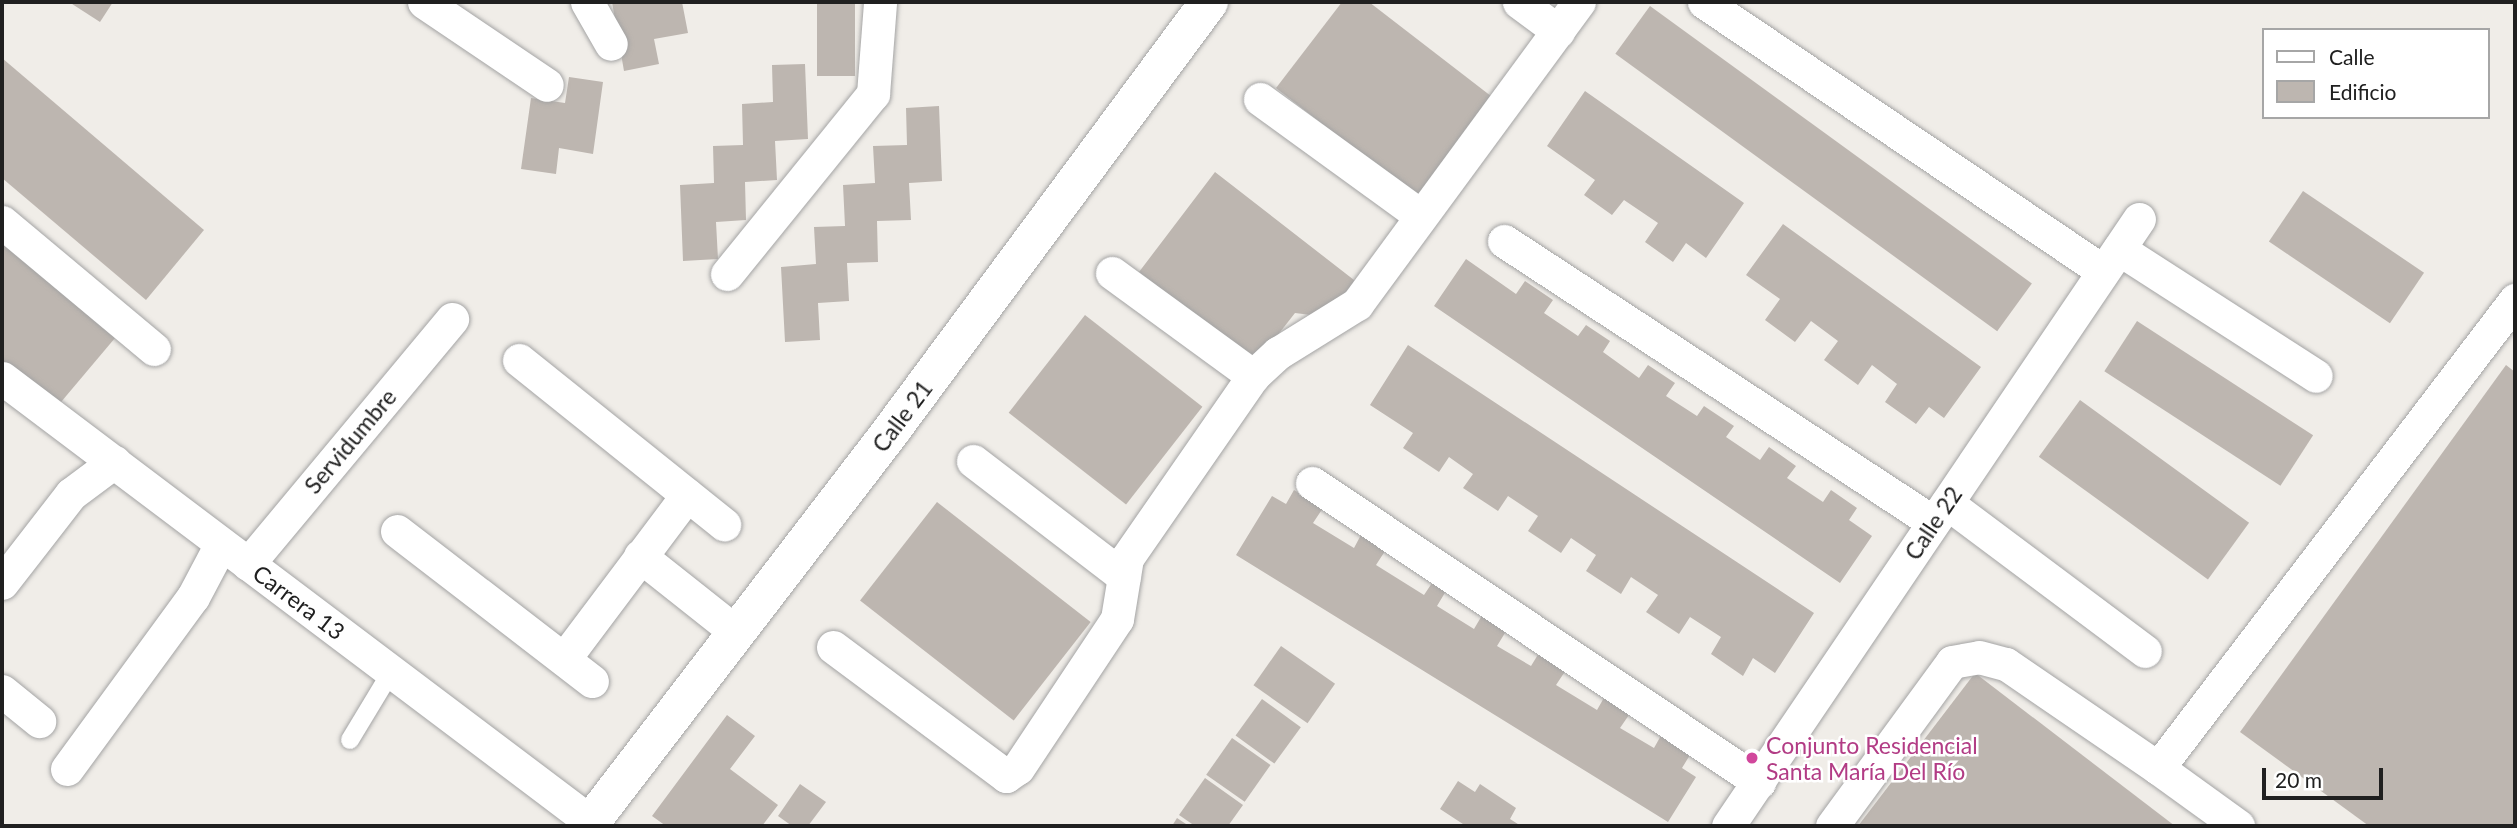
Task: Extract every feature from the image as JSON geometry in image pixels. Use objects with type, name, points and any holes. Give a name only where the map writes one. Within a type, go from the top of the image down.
[{"type":"street","points":[[587,2],[611,44]]},
{"type":"street","points":[[727,274],[873,94],[880,2]]},
{"type":"street","name":"Calle 21","points":[[592,825],[1209,2]]},
{"type":"street","points":[[1519,2],[1558,31]]},
{"type":"street","points":[[833,647],[1006,776],[1018,768],[1117,619],[1127,558],[1253,376],[1278,353],[1357,303],[1579,2]]},
{"type":"street","points":[[1704,2],[2111,260],[2316,376]]},
{"type":"street","points":[[439,6],[547,85]]},
{"type":"street","points":[[1260,99],[1421,216]]},
{"type":"street","name":"Calle 22","points":[[1728,826],[2139,219]]},
{"type":"street","points":[[2,222],[154,349]]},
{"type":"street","points":[[1504,241],[1940,512],[2145,651]]},
{"type":"street","points":[[1112,273],[1253,376]]},
{"type":"street","points":[[2158,768],[2511,314]]},
{"type":"street","name":"Servidumbre","points":[[248,564],[452,319]]},
{"type":"street","points":[[519,360],[724,524]]},
{"type":"street","name":"Carrera 13","points":[[2,378],[592,825]]},
{"type":"street","points":[[973,461],[1124,577]]},
{"type":"street","points":[[2,583],[71,494],[114,462]]},
{"type":"street","points":[[1312,483],[1759,782]]},
{"type":"street","points":[[564,659],[687,495]]},
{"type":"street","points":[[397,531],[592,681]]},
{"type":"street","points":[[67,769],[193,597],[221,544]]},
{"type":"street","points":[[640,556],[736,632]]},
{"type":"street","points":[[1832,826],[1952,662],[1979,657],[2006,664],[2238,826]]},
{"type":"street","points":[[2,691],[39,721]]},
{"type":"lane","points":[[350,740],[391,672]]},
{"type":"building","points":[[69,2],[113,2],[100,22]]},
{"type":"building","points":[[612,2],[682,2],[688,33],[654,39],[659,64],[624,71]]},
{"type":"building","points":[[817,2],[855,2],[855,76],[817,76]]},
{"type":"building","points":[[1342,2],[1369,2],[1500,103],[1424,203],[1276,88]]},
{"type":"building","points":[[1650,6],[2032,283],[1997,331],[1615,54]]},
{"type":"building","points":[[2,58],[204,230],[146,300],[2,178]]},
{"type":"building","points":[[805,64],[808,139],[775,141],[777,180],[745,182],[746,220],[716,222],[718,259],[683,261],[680,185],[714,183],[713,146],[743,145],[742,104],[773,102],[772,65]]},
{"type":"building","points":[[569,77],[603,82],[593,154],[559,148],[556,174],[521,169],[531,98],[565,103]]},
{"type":"building","points":[[1585,91],[1744,203],[1706,258],[1686,243],[1673,262],[1645,242],[1658,223],[1624,200],[1612,215],[1584,195],[1595,180],[1547,146]]},
{"type":"building","points":[[939,106],[942,181],[909,183],[911,220],[877,221],[878,262],[847,263],[849,301],[818,303],[820,340],[785,342],[781,267],[816,264],[814,227],[845,226],[843,185],[875,183],[873,146],[907,145],[906,108]]},
{"type":"building","points":[[1215,172],[1363,287],[1327,317],[1295,313],[1256,363],[1139,272]]},
{"type":"building","points":[[2303,191],[2424,273],[2390,323],[2269,242]]},
{"type":"building","points":[[1783,224],[1981,367],[1944,418],[1929,407],[1916,424],[1885,402],[1897,384],[1872,365],[1858,385],[1824,360],[1838,341],[1811,321],[1795,342],[1765,320],[1780,299],[1746,275]]},
{"type":"building","points":[[2,243],[115,338],[56,408],[2,362]]},
{"type":"building","points":[[1466,259],[1516,294],[1525,281],[1553,300],[1544,313],[1578,336],[1586,325],[1610,341],[1603,352],[1639,378],[1648,365],[1675,383],[1666,396],[1697,416],[1704,406],[1734,426],[1726,437],[1760,460],[1769,447],[1796,466],[1787,478],[1823,502],[1831,490],[1857,508],[1849,520],[1872,536],[1840,583],[1434,306]]},
{"type":"building","points":[[1085,315],[1202,407],[1126,504],[1009,413]]},
{"type":"building","points":[[2137,321],[2313,435],[2280,486],[2104,371]]},
{"type":"building","points":[[1408,345],[1814,613],[1775,673],[1753,658],[1743,676],[1711,654],[1721,637],[1690,617],[1679,634],[1646,612],[1658,595],[1631,577],[1621,594],[1586,571],[1596,555],[1571,538],[1561,553],[1528,531],[1538,516],[1508,496],[1498,511],[1463,488],[1473,474],[1449,457],[1439,472],[1403,448],[1413,433],[1370,405]]},
{"type":"building","points":[[2506,365],[2515,372],[2515,826],[2369,826],[2240,732]]},
{"type":"building","points":[[2080,400],[2249,523],[2208,579],[2039,457]]},
{"type":"building","points":[[1294,490],[1323,508],[1313,523],[1354,548],[1362,533],[1387,548],[1376,565],[1424,595],[1432,583],[1446,591],[1437,606],[1474,629],[1484,612],[1508,628],[1497,646],[1531,666],[1539,653],[1566,670],[1556,685],[1597,710],[1605,696],[1631,712],[1620,728],[1654,748],[1663,732],[1693,750],[1682,768],[1696,777],[1668,822],[1236,555],[1272,496],[1286,504]]},
{"type":"building","points":[[937,502],[1091,622],[1014,721],[860,601]]},
{"type":"building","points":[[1281,646],[1335,684],[1308,723],[1253,685]]},
{"type":"building","points":[[1975,673],[2175,826],[1858,826]]},
{"type":"building","points":[[1262,699],[1301,727],[1274,764],[1236,735]]},
{"type":"building","points":[[727,715],[755,736],[730,769],[778,805],[762,826],[666,826],[652,816]]},
{"type":"building","points":[[1232,738],[1271,765],[1245,802],[1206,775]]},
{"type":"building","points":[[1205,778],[1243,805],[1228,826],[1195,826],[1179,815]]},
{"type":"building","points":[[1458,781],[1475,792],[1480,784],[1516,808],[1510,819],[1521,826],[1466,826],[1440,809]]},
{"type":"building","points":[[800,784],[826,802],[808,826],[792,826],[778,816]]},
{"type":"building","points":[[1177,818],[1189,826],[1172,826]]},
{"type":"place","name":"Conjunto Residencial Santa María Del Río","points":[[1752,758]]}]
